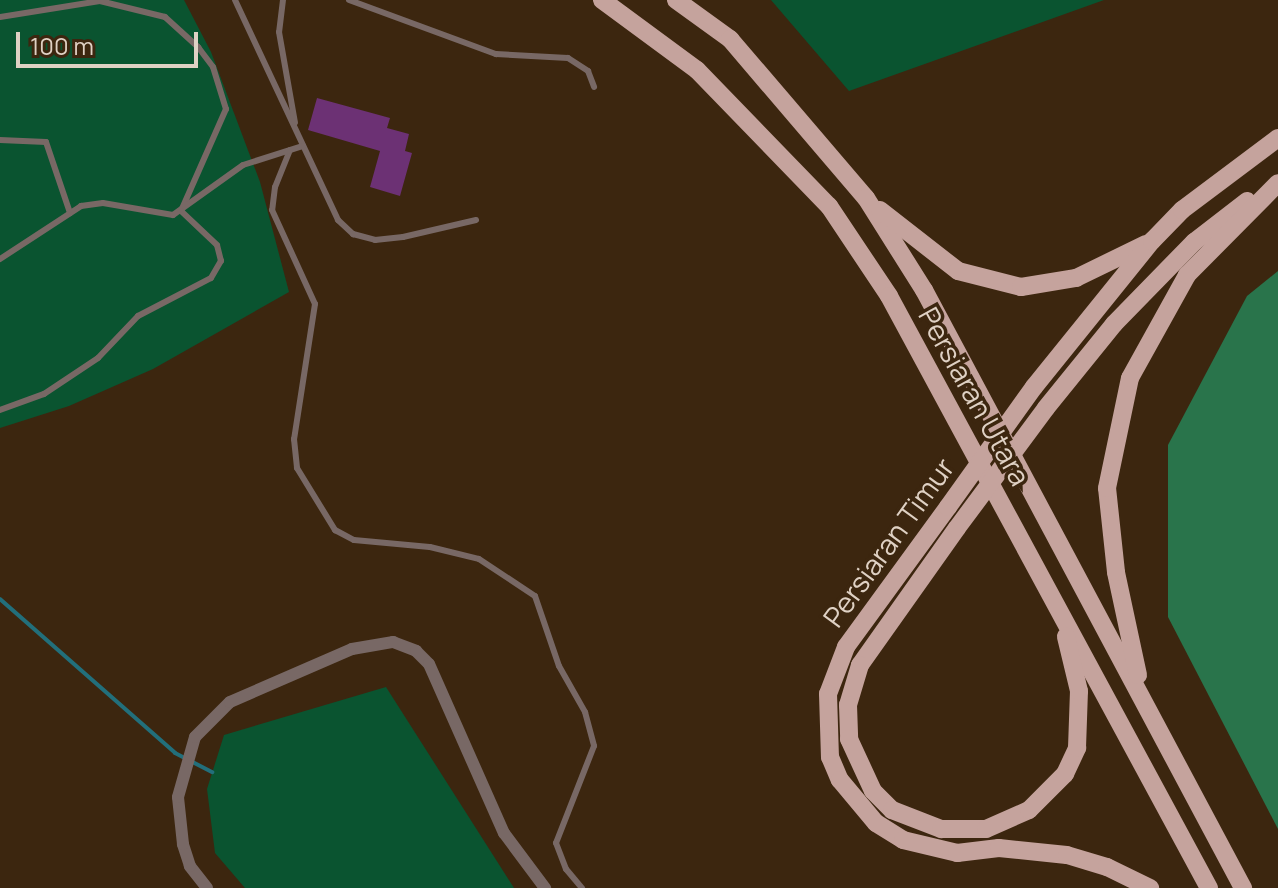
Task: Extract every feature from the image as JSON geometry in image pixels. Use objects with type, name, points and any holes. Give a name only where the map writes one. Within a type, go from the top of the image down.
[{"type":"main road","name":"Persiaran Utara","points":[[602,0],[697,70],[829,206],[889,296],[1209,888]]},
{"type":"main road","name":"Persiaran Utara","points":[[676,0],[730,39],[866,198],[924,290],[1243,888]]},
{"type":"main road","name":"Persiaran Timur","points":[[1150,888],[1107,867],[1067,855],[1032,850],[929,848],[876,823],[854,801],[830,757],[828,694],[846,647],[1034,387],[1152,241],[1182,210],[1278,138]]},
{"type":"main road","name":"Persiaran Timur","points":[[1056,604],[1079,691],[1079,722],[1077,748],[1049,794],[1009,822],[964,831],[941,829],[892,810],[873,791],[849,739],[848,705],[860,665],[1046,408],[1114,324],[1194,242],[1278,180]]},
{"type":"main road","points":[[1148,706],[1118,582],[1107,488],[1130,378],[1187,275],[1278,180]]},
{"type":"main road","points":[[866,198],[958,271],[1021,287],[1076,278],[1152,241]]},
{"type":"street","points":[[207,888],[183,844],[178,797],[195,737],[230,702],[352,649],[393,642],[416,651],[429,664],[504,833],[545,888]]},
{"type":"lane","points":[[235,0],[338,220],[353,234],[375,240],[403,237],[476,220]]},
{"type":"lane","points":[[283,0],[279,32],[296,131]]},
{"type":"lane","points":[[349,0],[496,54],[558,56],[588,71],[594,87]]},
{"type":"lane","points":[[0,17],[100,1],[165,17],[198,47],[213,67],[226,109],[181,211]]},
{"type":"lane","points":[[0,140],[46,142],[70,213]]},
{"type":"lane","points":[[0,259],[70,213],[103,203],[161,215],[181,211],[210,184],[243,165],[303,146]]},
{"type":"lane","points":[[290,150],[275,187],[272,210],[315,304],[294,439],[297,468],[335,530],[354,540],[430,547],[479,559],[535,596],[555,658],[585,712],[594,746],[557,832],[566,869],[582,888]]},
{"type":"lane","points":[[0,410],[44,394],[98,358],[138,316],[211,278],[221,261],[217,245],[181,211]]},
{"type":"green space","points":[[0,0],[184,0],[211,52],[260,182],[289,292],[153,369],[69,406],[0,428]]},
{"type":"green space","points":[[771,0],[1104,0],[849,91]]},
{"type":"green space","points":[[1278,271],[1278,829],[1168,617],[1168,445],[1247,296]]},
{"type":"green space","points":[[386,687],[514,888],[245,888],[215,853],[207,789],[224,735]]},
{"type":"building","points":[[317,98],[390,118],[387,128],[409,134],[405,151],[412,153],[400,196],[370,187],[380,151],[308,130]]},
{"type":"waterway","points":[[0,599],[175,753],[212,772]]}]
